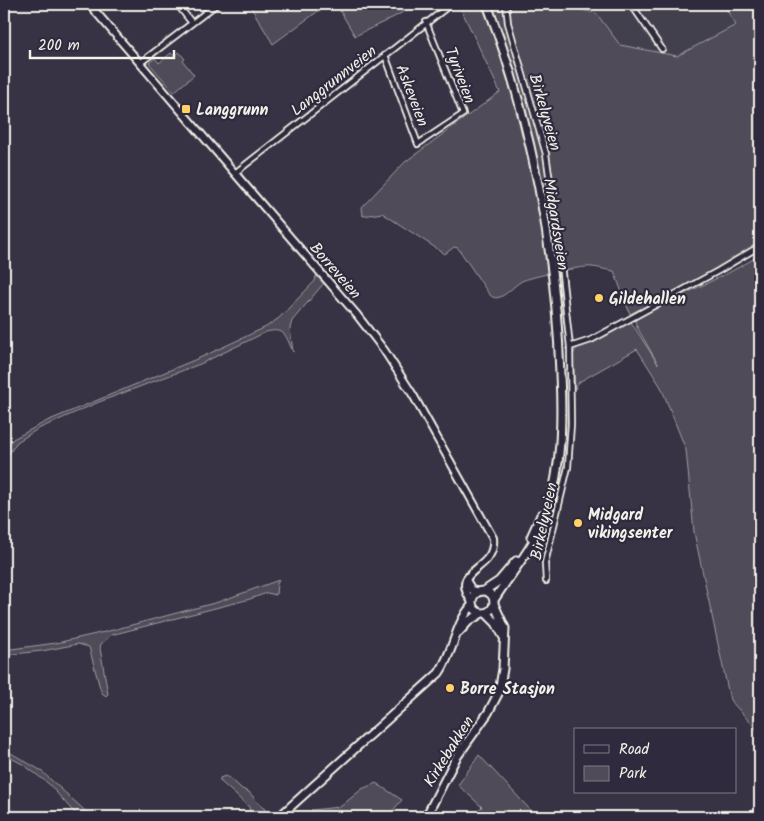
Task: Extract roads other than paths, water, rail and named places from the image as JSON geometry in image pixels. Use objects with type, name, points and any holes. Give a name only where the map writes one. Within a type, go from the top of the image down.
[{"type":"main road","name":"Borreveien","points":[[89,4],[369,330],[402,378],[493,538],[493,548],[490,556],[466,580]]},
{"type":"main road","name":"Midgardsveien","points":[[487,4],[520,102],[532,158],[550,255],[560,363],[561,400],[559,463],[554,489],[540,530],[527,554],[494,602]]},
{"type":"main road","name":"Midgardsveien","points":[[482,592],[504,577],[524,549],[544,508],[558,455]]},
{"type":"main road","points":[[456,637],[469,622],[492,610],[494,602],[491,594],[472,590],[466,580]]},
{"type":"main road","points":[[466,580],[464,590],[476,611],[484,613],[496,623],[505,641]]},
{"type":"main road","points":[[279,817],[434,679],[448,658],[458,626],[472,604],[474,596],[482,592]]},
{"type":"main road","name":"Kirkebakken","points":[[426,817],[456,758],[488,713],[502,682],[505,628],[494,602]]},
{"type":"street","points":[[177,4],[192,22]]},
{"type":"street","points":[[140,63],[217,4]]},
{"type":"street","name":"Birkelyveien","points":[[506,4],[508,23],[546,154],[558,237],[570,347],[571,424],[568,467],[546,563],[546,581]]},
{"type":"street","points":[[631,4],[662,49]]},
{"type":"street","name":"Langgrunnveien","points":[[235,173],[449,5]]},
{"type":"street","name":"Tyriveien","points":[[426,22],[463,114],[442,128]]},
{"type":"street","name":"Askeveien","points":[[385,56],[418,144],[442,128]]},
{"type":"street","points":[[570,347],[591,340],[760,246]]},
{"type":"place","name":"Langgrunn","points":[[186,109]]},
{"type":"place","name":"Gildehallen","points":[[599,298]]},
{"type":"place","name":"Midgard vikingsenter","points":[[578,523]]},
{"type":"place","name":"Borre Stasjon","points":[[450,688]]}]
